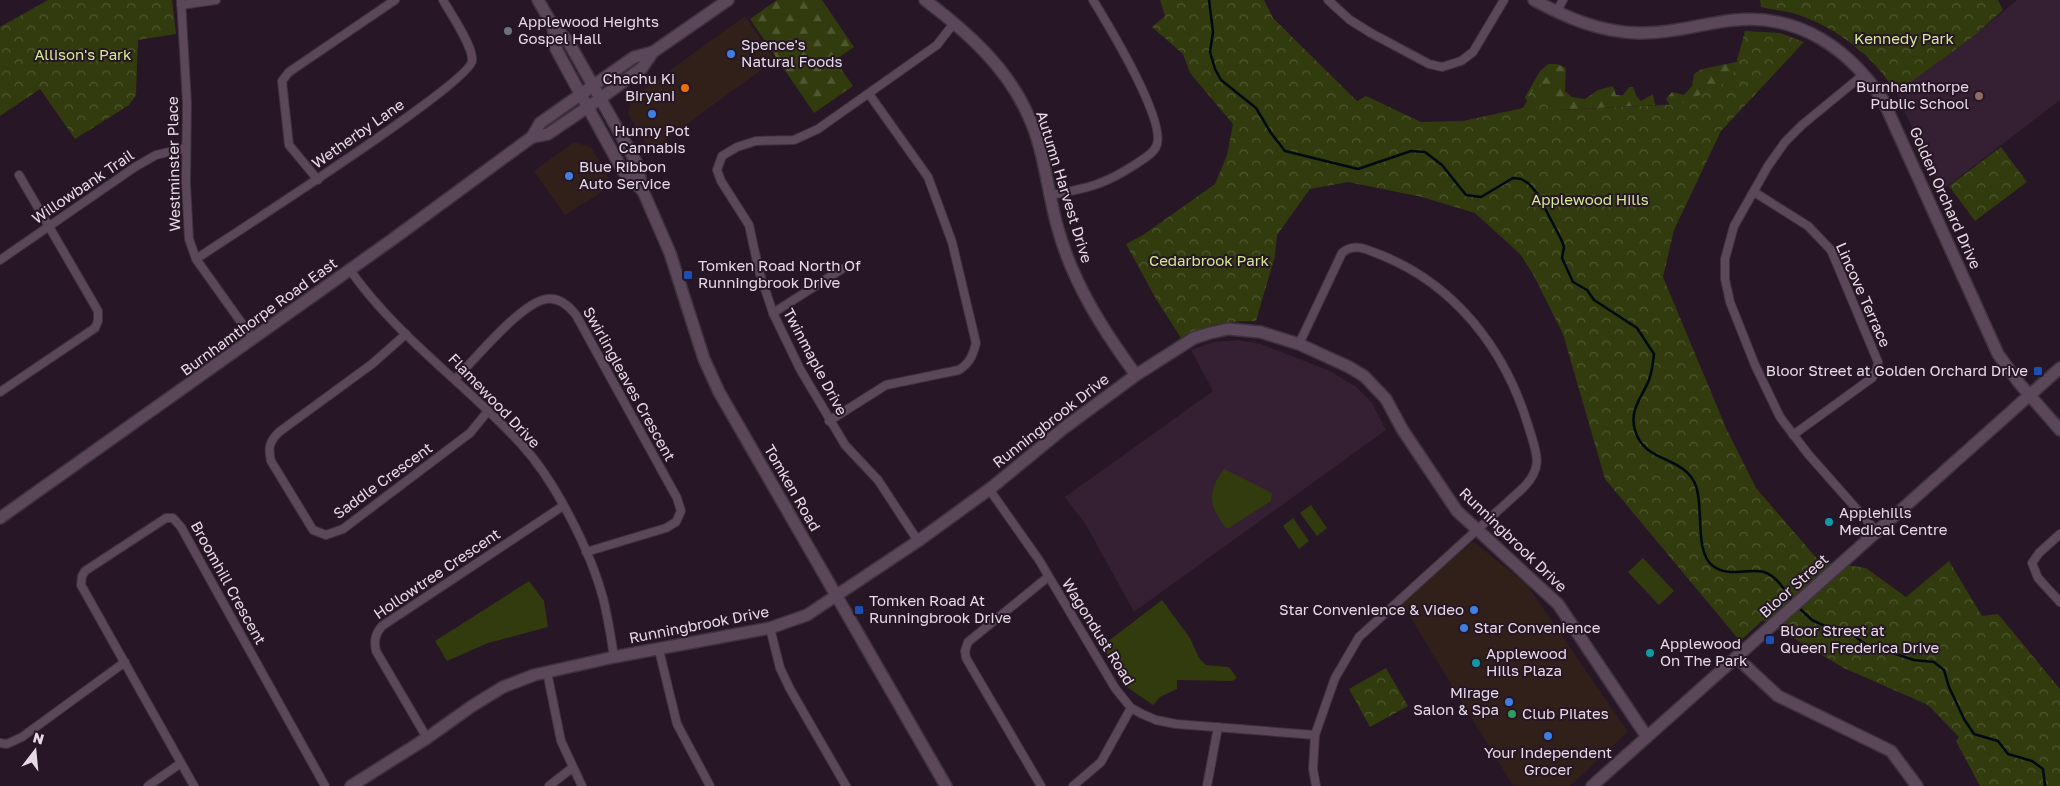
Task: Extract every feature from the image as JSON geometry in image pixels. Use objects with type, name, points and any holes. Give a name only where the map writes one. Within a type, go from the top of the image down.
[{"type":"street","points":[[181,2],[216,0]]},
{"type":"street","points":[[318,180],[289,145],[282,82],[289,72],[395,0]]},
{"type":"street","name":"Wetherby Lane","points":[[196,259],[318,180],[449,87],[470,68],[473,60],[470,48],[443,0]]},
{"type":"street","name":"Tomken Road","points":[[538,0],[553,26],[568,41],[636,162],[643,191],[670,253],[704,359],[713,379],[946,786]]},
{"type":"street","name":"Burnhamthorpe Road East","points":[[532,136],[548,134],[601,98],[642,68],[653,52],[728,0]]},
{"type":"street","name":"Autumn Harvest Drive","points":[[925,0],[954,23],[984,51],[1006,78],[1028,114],[1038,141],[1058,228],[1080,285],[1105,332],[1136,375]]},
{"type":"street","points":[[1051,195],[1098,186],[1141,161],[1157,146],[1159,136],[1143,92],[1119,42],[1093,0]]},
{"type":"street","points":[[1328,0],[1350,20],[1371,33],[1429,64],[1442,67],[1461,61],[1473,52],[1504,0]]},
{"type":"street","name":"Golden Orchard Drive","points":[[1534,0],[1556,12],[1606,30],[1636,33],[1661,32],[1735,20],[1766,20],[1804,29],[1829,42],[1843,52],[1864,74],[1884,100],[1998,354],[2029,396],[2060,430]]},
{"type":"street","points":[[1556,12],[1564,0]]},
{"type":"street","name":"Westminster Place","points":[[181,2],[187,103],[186,148],[189,239],[196,259],[252,339]]},
{"type":"street","name":"Twinmaple Drive","points":[[918,541],[878,480],[857,460],[829,421],[784,338],[773,313],[759,271],[749,224],[718,174],[719,160],[746,143],[794,140],[804,137],[869,94],[936,45],[954,23]]},
{"type":"street","name":"Tomken Road","points":[[553,26],[556,49],[623,171],[643,191]]},
{"type":"street","name":"Burnhamthorpe Road East","points":[[0,518],[350,270],[532,136],[540,123],[634,56],[653,52]]},
{"type":"street","points":[[1864,74],[1802,125],[1785,142],[1768,166],[1734,226],[1725,259],[1727,290],[1766,391],[1780,417],[1793,435],[1877,532]]},
{"type":"street","points":[[829,421],[886,385],[959,370],[966,365],[973,355],[976,343],[952,242],[928,177],[869,94]]},
{"type":"street","name":"Willowbank Trail","points":[[0,260],[135,167],[156,155],[186,148]]},
{"type":"street","points":[[0,392],[95,328],[98,321],[98,311],[19,175]]},
{"type":"street","name":"Lincove Terrace","points":[[1754,192],[1808,226],[1831,250],[1878,362],[1878,369],[1872,378],[1793,435]]},
{"type":"street","points":[[1299,344],[1346,249],[1353,246],[1388,258],[1434,284],[1473,320],[1496,352],[1510,376],[1525,415],[1538,461],[1532,479],[1359,637],[1334,678],[1315,735],[1313,769],[1316,786]]},
{"type":"street","points":[[773,313],[842,269]]},
{"type":"street","name":"Flamewood Drive","points":[[350,270],[374,304],[455,379],[523,446],[563,506],[586,552],[603,598],[614,657]]},
{"type":"street","name":"Swirlingleaves Crescent","points":[[455,379],[509,322],[536,303],[547,299],[560,300],[569,305],[677,498],[681,511],[676,522],[666,528],[586,552]]},
{"type":"street","name":"Runningbrook Drive","points":[[351,786],[427,738],[472,706],[503,688],[547,672],[614,657],[660,650],[770,628],[807,615],[918,541],[989,489],[1064,428],[1136,375],[1194,338],[1210,332],[1248,329],[1299,344],[1349,367],[1376,387],[1386,399],[1402,429],[1447,498],[1476,529],[1558,604],[1647,737]]},
{"type":"street","name":"Saddle Crescent","points":[[406,334],[372,364],[279,432],[271,440],[268,450],[271,461],[312,530],[326,535],[343,529],[470,433],[488,411]]},
{"type":"street","name":"Bloor Street","points":[[1592,786],[2060,368]]},
{"type":"street","name":"Wagondust Road","points":[[989,489],[1039,560],[1115,688],[1131,708],[1164,722],[1315,735]]},
{"type":"street","name":"Hollowtree Crescent","points":[[427,738],[376,651],[374,643],[376,633],[382,626],[563,506]]},
{"type":"street","name":"Broomhill Crescent","points":[[194,786],[81,585],[82,576],[85,571],[162,519],[173,518],[181,527],[325,786]]},
{"type":"street","points":[[2060,534],[2039,552],[2032,563],[2038,578],[2060,602]]},
{"type":"street","points":[[1041,786],[966,658],[965,651],[968,642],[1048,577]]},
{"type":"street","points":[[770,628],[780,668],[790,689],[846,786]]},
{"type":"street","points":[[660,650],[677,724],[710,786]]},
{"type":"street","points":[[1736,657],[1778,696],[1891,751],[1918,786]]},
{"type":"street","points":[[0,743],[7,744],[22,737],[125,662]]},
{"type":"street","points":[[547,672],[558,733],[572,768],[582,786]]},
{"type":"street","points":[[1073,786],[1101,762],[1131,708]]},
{"type":"street","points":[[1207,786],[1218,727]]},
{"type":"street","points":[[148,786],[182,763]]},
{"type":"street","points":[[549,786],[572,768]]},
{"type":"shaded area","name":"Burnhamthorpe Public School","points":[[2017,0],[2060,0],[2060,100],[1941,191],[1896,93],[1974,36]]},
{"type":"shaded area","points":[[745,16],[775,60],[650,151],[628,114],[630,104],[636,95]]},
{"type":"shaded area","points":[[574,142],[591,147],[613,185],[565,215],[534,171]]},
{"type":"shaded area","points":[[1238,340],[1261,344],[1330,371],[1355,386],[1372,403],[1386,430],[1134,612],[1086,525],[1065,497],[1213,391],[1191,350],[1214,342]]},
{"type":"shaded area","points":[[1473,541],[1528,586],[1628,732],[1570,786],[1513,786],[1401,602]]},
{"type":"green space","name":"Allison's Park","points":[[48,0],[172,0],[176,34],[138,40],[136,95],[129,105],[75,139],[40,89],[0,116],[0,27]]},
{"type":"green space","points":[[777,0],[822,0],[854,47],[835,60],[853,86],[814,113],[750,19]]},
{"type":"green space","name":"Applewood Hills","points":[[1160,0],[1264,0],[1273,18],[1357,101],[1366,96],[1421,122],[1463,121],[1523,108],[1538,81],[1559,110],[1681,104],[1732,79],[1745,31],[1780,33],[1804,42],[1721,131],[1674,230],[1663,277],[1726,428],[1756,488],[1819,561],[1866,568],[1906,597],[1949,561],[1982,616],[1998,614],[2060,689],[2060,786],[1980,786],[1956,741],[1959,737],[1928,705],[1844,668],[1763,620],[1740,641],[1605,479],[1563,334],[1533,274],[1520,254],[1475,213],[1422,197],[1348,182],[1310,189],[1277,235],[1275,256],[1256,321],[1236,321],[1217,324],[1181,338],[1156,299],[1126,244],[1143,235],[1215,184],[1227,155],[1233,124],[1190,73],[1183,54],[1152,27],[1165,16]]},
{"type":"green space","name":"Kennedy Park","points":[[1760,0],[1998,0],[2003,10],[1974,36],[1896,93],[1888,80],[1867,56],[1841,36],[1799,15],[1761,7]]},
{"type":"green space","points":[[1744,62],[1709,115],[1671,107],[1666,99],[1672,92],[1684,95],[1692,86],[1694,74],[1702,69]]},
{"type":"green space","points":[[1548,64],[1557,64],[1566,68],[1565,91],[1572,97],[1585,99],[1598,90],[1613,86],[1616,95],[1623,95],[1629,87],[1633,87],[1641,101],[1653,94],[1655,105],[1559,110],[1530,106],[1525,97],[1540,71]]},
{"type":"green space","points":[[2001,147],[2027,182],[1975,221],[1949,186]]},
{"type":"green space","points":[[1224,469],[1272,493],[1271,501],[1227,529],[1216,514],[1212,500],[1214,485]]},
{"type":"green space","points":[[1311,505],[1327,528],[1317,536],[1300,513]]},
{"type":"green space","points":[[1293,518],[1309,541],[1299,549],[1283,526]]},
{"type":"green space","points":[[1643,558],[1674,591],[1659,605],[1628,572]]},
{"type":"green space","points":[[529,581],[544,601],[548,627],[488,643],[447,661],[435,641]]},
{"type":"green space","points":[[1162,600],[1190,638],[1199,658],[1206,665],[1229,667],[1237,678],[1232,681],[1177,680],[1177,689],[1160,697],[1153,705],[1127,687],[1102,646]]},
{"type":"green space","points":[[1386,668],[1408,706],[1370,727],[1349,689]]},
{"type":"waterway","points":[[1209,0],[1213,32],[1210,52],[1215,69],[1221,80],[1256,108],[1271,133],[1285,151],[1358,169],[1411,151],[1425,152],[1442,165],[1466,195],[1481,197],[1513,178],[1521,179],[1528,183],[1537,193],[1561,239],[1564,247],[1562,258],[1573,282],[1587,290],[1594,300],[1637,328],[1654,354],[1649,380],[1635,410],[1635,430],[1640,441],[1647,449],[1683,469],[1691,476],[1698,495],[1701,540],[1707,559],[1719,570],[1732,572],[1758,571],[1769,574],[1781,585],[1793,602]]},
{"type":"waterway","points":[[1797,606],[1812,620],[1840,633],[1852,634],[1865,644],[1914,660],[1934,662],[1944,670],[1949,687],[1964,719],[1974,734],[1998,741],[2008,754],[2032,761],[2043,769],[2045,786]]},
{"type":"place","name":"Applewood Heights Gospel Hall","points":[[508,31]]},
{"type":"place","name":"Spence's Natural Foods","points":[[731,54]]},
{"type":"place","name":"Chachu Ki Biryani","points":[[685,88]]},
{"type":"place","name":"Burnhamthorpe Public School","points":[[1979,96]]},
{"type":"place","name":"Hunny Pot Cannabis","points":[[652,114]]},
{"type":"place","name":"Blue Ribbon Auto Service","points":[[569,176]]},
{"type":"place","name":"Tomken Road North Of Runningbrook Drive","points":[[688,275]]},
{"type":"place","name":"Bloor Street at Golden Orchard Drive","points":[[2038,371]]},
{"type":"place","name":"Applehills Medical Centre","points":[[1829,522]]},
{"type":"place","name":"Tomken Road At Runningbrook Drive","points":[[859,610]]},
{"type":"place","name":"Star Convenience & Video","points":[[1474,610]]},
{"type":"place","name":"Star Convenience","points":[[1464,628]]},
{"type":"place","name":"Bloor Street at Queen Frederica Drive","points":[[1770,640]]},
{"type":"place","name":"Applewood On The Park","points":[[1650,653]]},
{"type":"place","name":"Applewood Hills Plaza","points":[[1476,663]]},
{"type":"place","name":"Mirage Salon & Spa","points":[[1509,702]]},
{"type":"place","name":"Club Pilates","points":[[1512,714]]},
{"type":"place","name":"Your Independent Grocer","points":[[1548,736]]},
{"type":"park label","name":"Cedarbrook Park","points":[[1209,261]]}]
